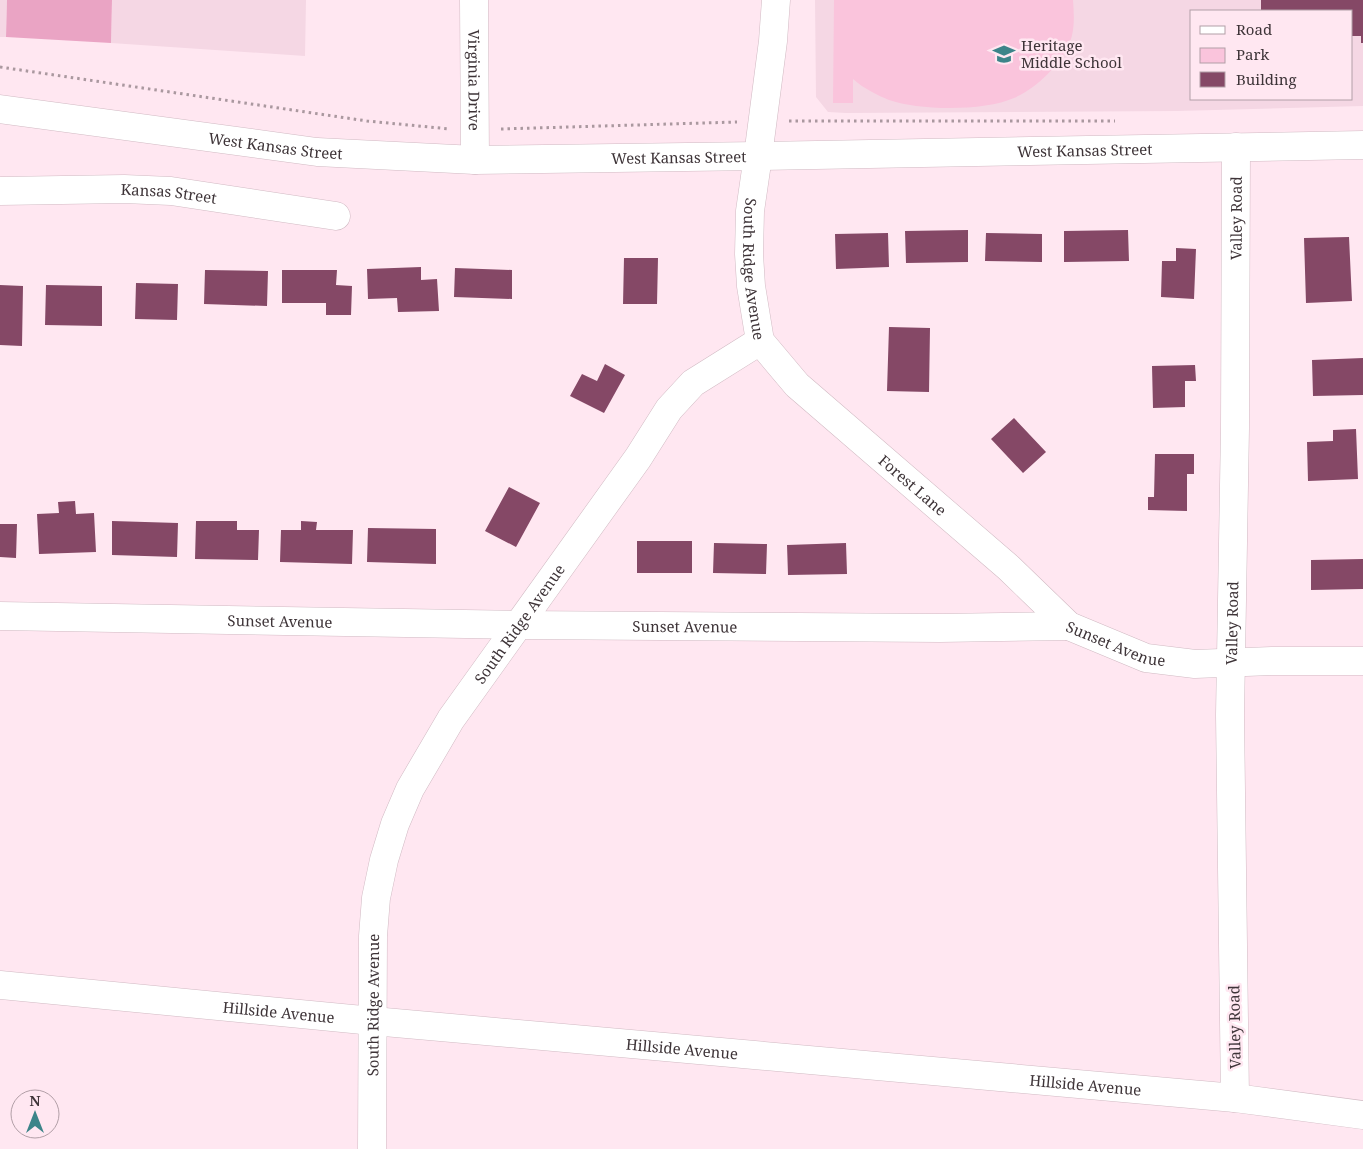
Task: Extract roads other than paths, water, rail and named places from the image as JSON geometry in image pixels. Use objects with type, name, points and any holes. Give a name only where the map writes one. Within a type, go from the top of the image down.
[{"type":"street","name":"Virginia Drive","points":[[474,0],[475,160]]},
{"type":"street","name":"South Ridge Avenue","points":[[372,1149],[373,936],[376,898],[384,860],[395,824],[410,789],[452,719],[638,458],[669,409],[693,383],[760,341],[751,286],[749,254],[750,211],[773,41],[776,0]]},
{"type":"street","name":"West Kansas Street","points":[[0,109],[317,152],[475,160],[1363,145]]},
{"type":"street","name":"Valley Road","points":[[1235,1098],[1231,663],[1235,418],[1236,147]]},
{"type":"street","name":"Kansas Street","points":[[0,191],[124,189],[171,191],[336,216]]},
{"type":"street","name":"Forest Lane","points":[[760,341],[797,385],[1009,568],[1069,626]]},
{"type":"street","name":"Sunset Avenue","points":[[0,616],[518,625],[931,628],[1069,626],[1146,658],[1195,664],[1363,660]]},
{"type":"street","name":"Hillside Avenue","points":[[0,985],[373,1021],[1235,1098],[1363,1115]]},
{"type":"place","name":"Heritage Middle School","points":[[1004,54]]}]
